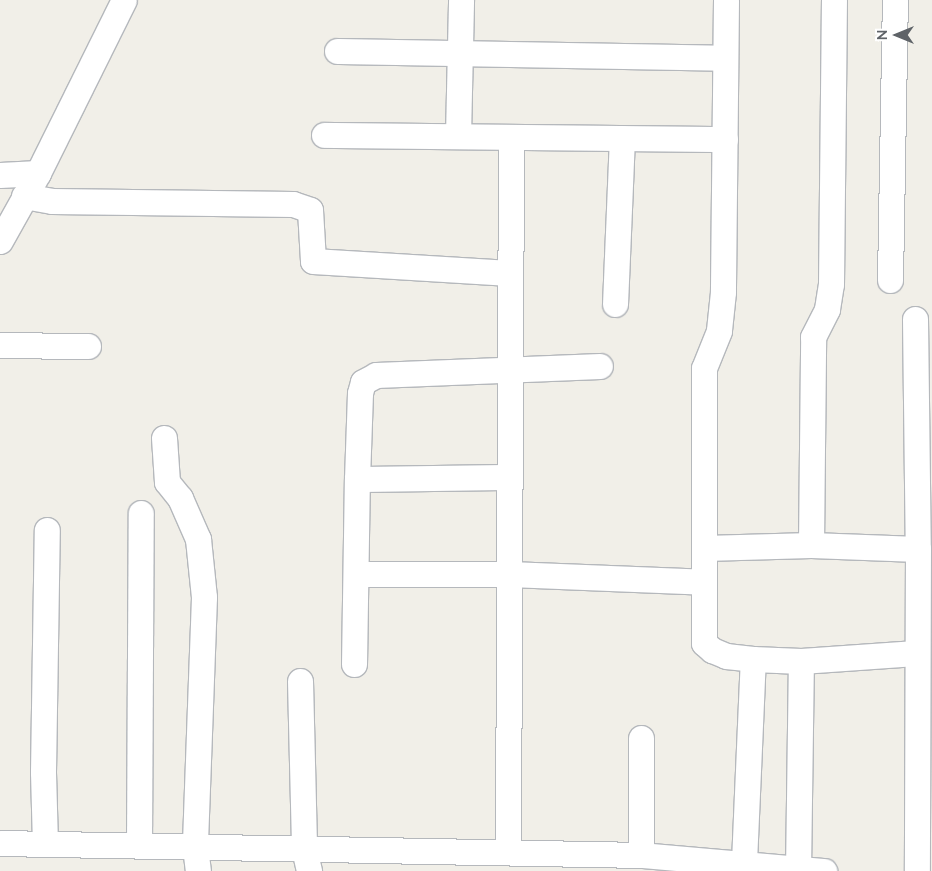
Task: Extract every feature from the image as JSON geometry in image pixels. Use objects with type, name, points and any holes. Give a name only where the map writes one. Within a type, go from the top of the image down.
[{"type":"street","points":[[0,241],[38,173],[124,0]]},
{"type":"street","points":[[458,135],[461,0]]},
{"type":"street","points":[[726,0],[723,292],[719,331],[704,368],[704,643],[712,650],[726,656],[752,659],[801,661],[916,654]]},
{"type":"street","points":[[811,545],[813,337],[827,309],[831,284],[834,0]]},
{"type":"street","points":[[890,280],[895,0]]},
{"type":"street","points":[[337,51],[725,58]]},
{"type":"street","points":[[324,135],[725,139]]},
{"type":"street","points":[[508,852],[511,137]]},
{"type":"street","points":[[615,304],[622,138]]},
{"type":"street","points":[[0,175],[38,173]]},
{"type":"street","points":[[24,196],[52,201],[293,204],[310,210],[313,261],[510,273]]},
{"type":"street","points":[[915,319],[918,549],[916,654],[924,681],[917,871]]},
{"type":"street","points":[[0,345],[88,346]]},
{"type":"street","points":[[354,664],[360,393],[367,378],[376,375],[510,368],[600,366]]},
{"type":"street","points":[[164,438],[167,482],[180,498],[198,540],[204,597],[196,846],[198,871]]},
{"type":"street","points":[[357,479],[509,477]]},
{"type":"street","points":[[140,846],[142,513]]},
{"type":"street","points":[[45,844],[42,772],[47,530]]},
{"type":"street","points":[[704,548],[811,545],[918,549]]},
{"type":"street","points":[[356,574],[509,574],[704,582]]},
{"type":"street","points":[[744,862],[752,659]]},
{"type":"street","points":[[798,870],[801,661]]},
{"type":"street","points":[[300,681],[307,860]]},
{"type":"street","points":[[642,738],[642,855]]},
{"type":"street","points":[[0,843],[196,846],[307,860],[508,852],[576,862],[642,855],[744,862],[798,870],[824,871]]}]
